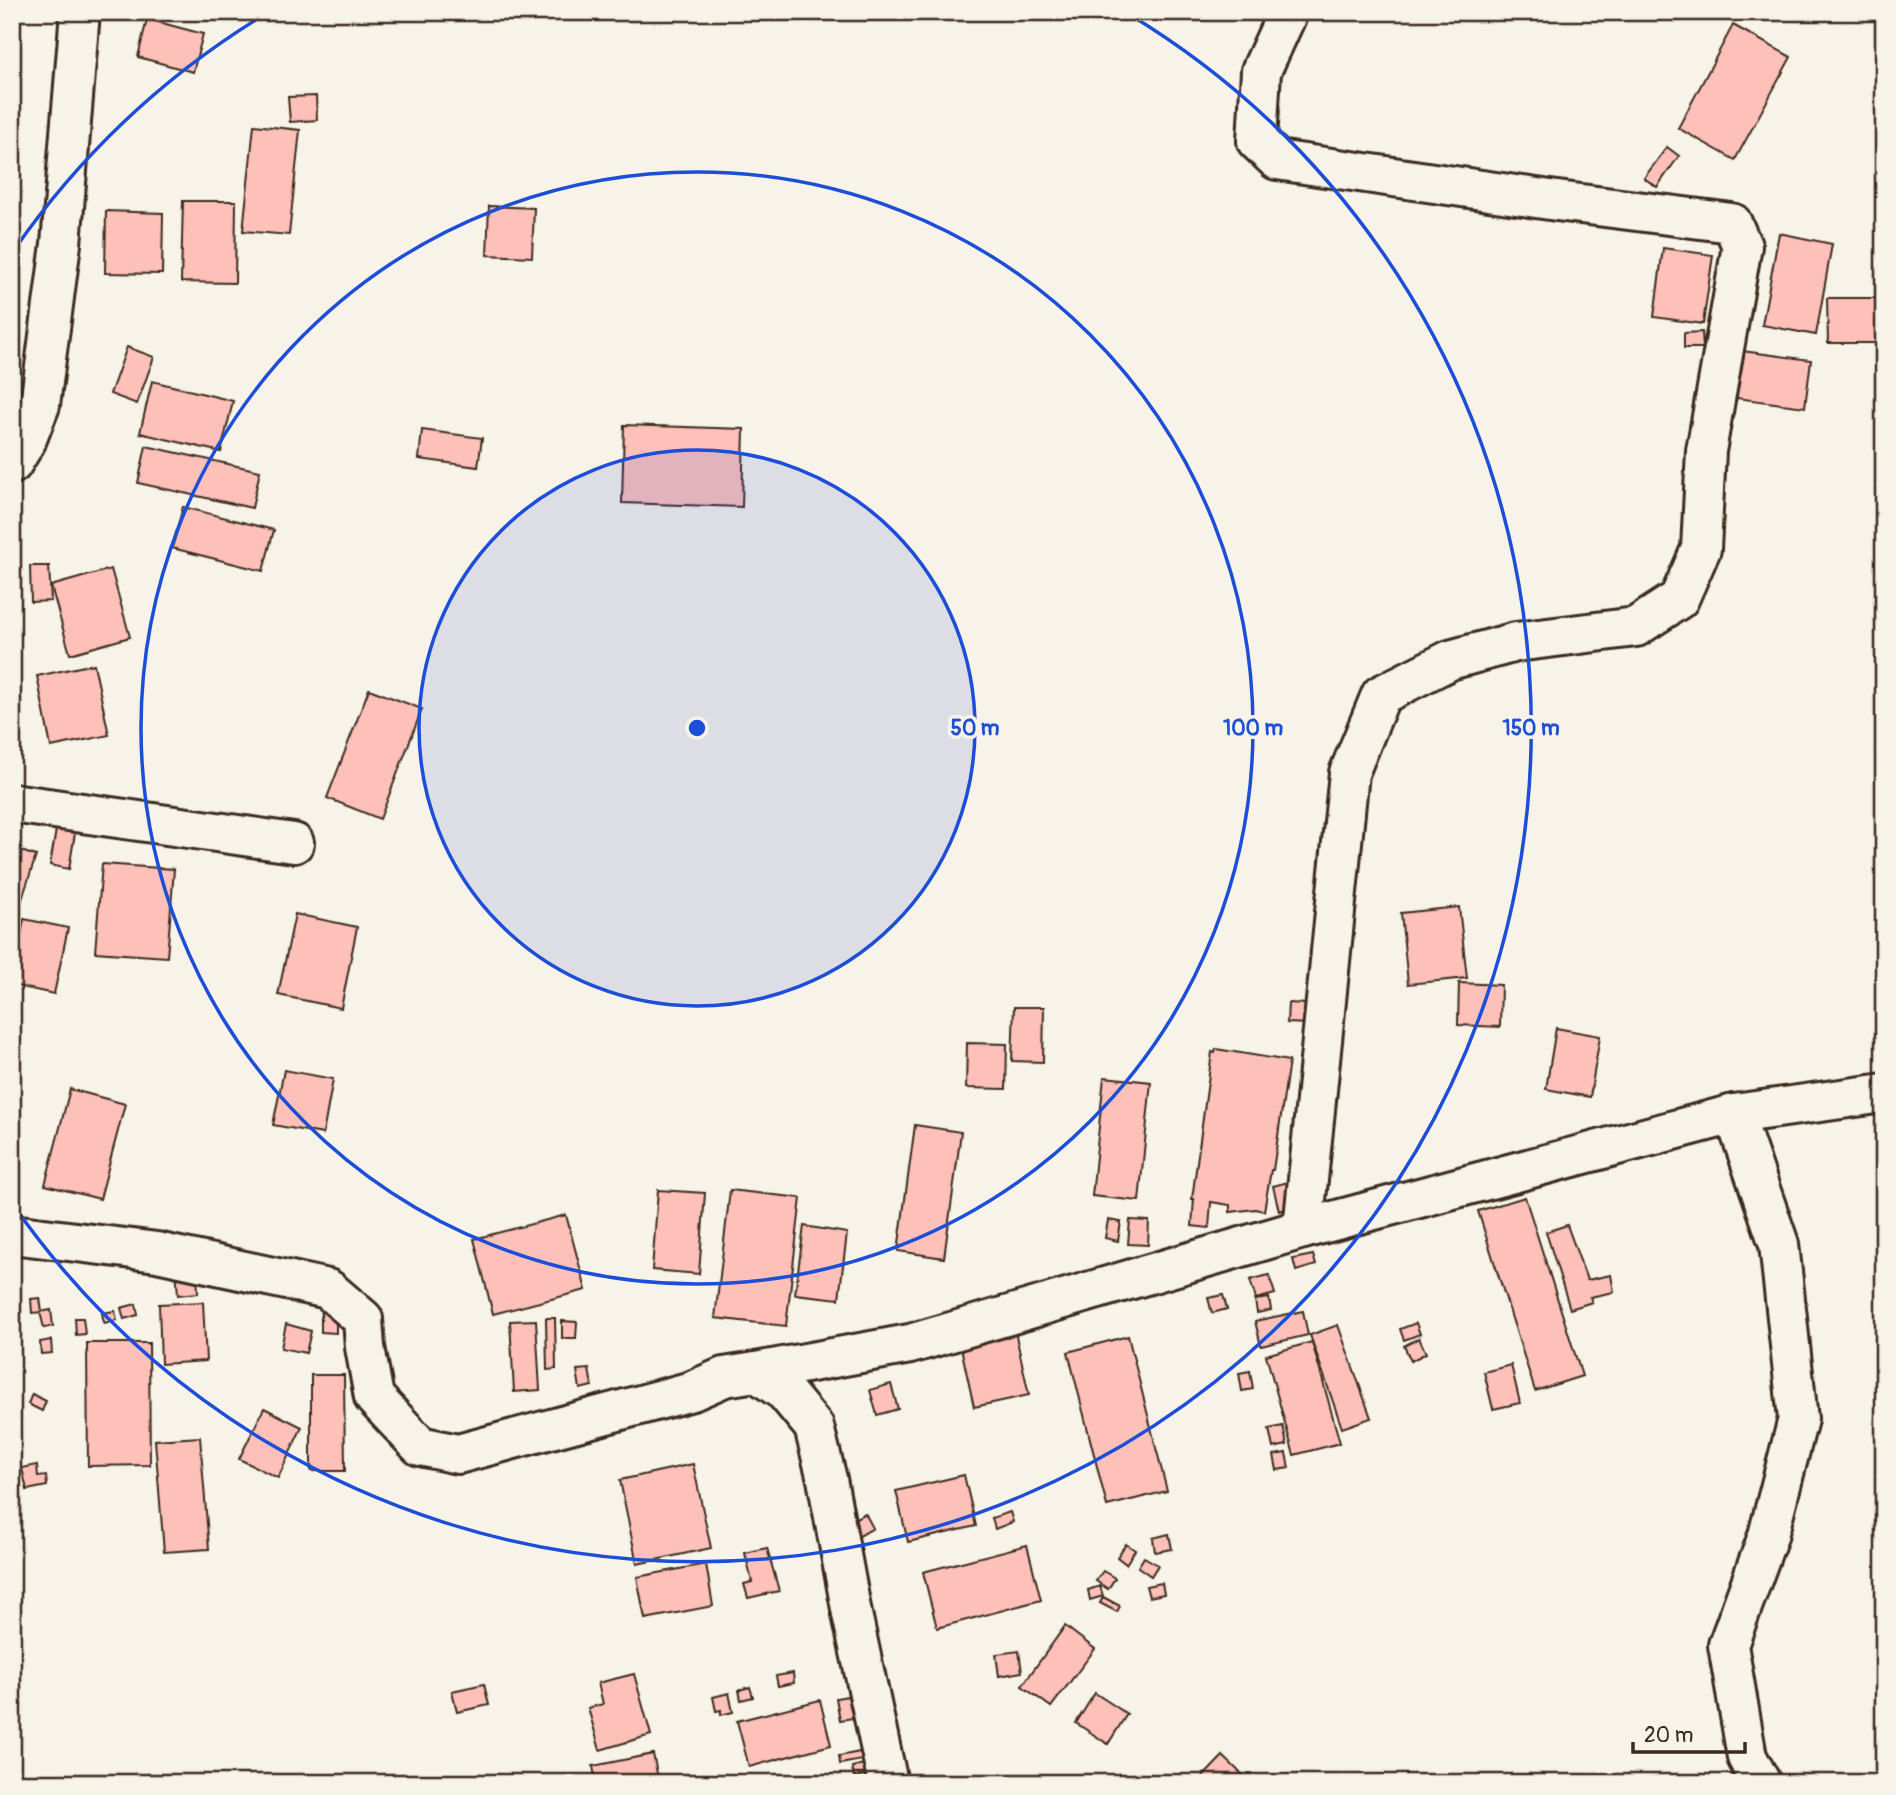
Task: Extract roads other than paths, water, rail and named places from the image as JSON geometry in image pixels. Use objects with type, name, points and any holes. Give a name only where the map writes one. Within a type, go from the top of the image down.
[{"type":"street","points":[[17,446],[40,405],[61,244],[80,12]]},
{"type":"street","points":[[1288,12],[1261,71],[1257,141],[1277,160],[1557,201],[1732,223],[1742,246],[1706,451],[1701,549],[1679,599],[1636,627],[1503,646],[1450,660],[1381,695],[1349,773],[1303,1229]]},
{"type":"street","points":[[12,803],[294,843]]},
{"type":"street","points":[[12,1234],[157,1252],[328,1289],[363,1319],[374,1397],[420,1446],[458,1454],[692,1391],[724,1377],[910,1344],[1303,1229],[1734,1114],[1884,1093]]},
{"type":"street","points":[[1734,1114],[1779,1244],[1798,1419],[1768,1536],[1728,1645],[1746,1757],[1761,1783]]},
{"type":"street","points":[[756,1373],[785,1392],[814,1427],[888,1783]]}]
